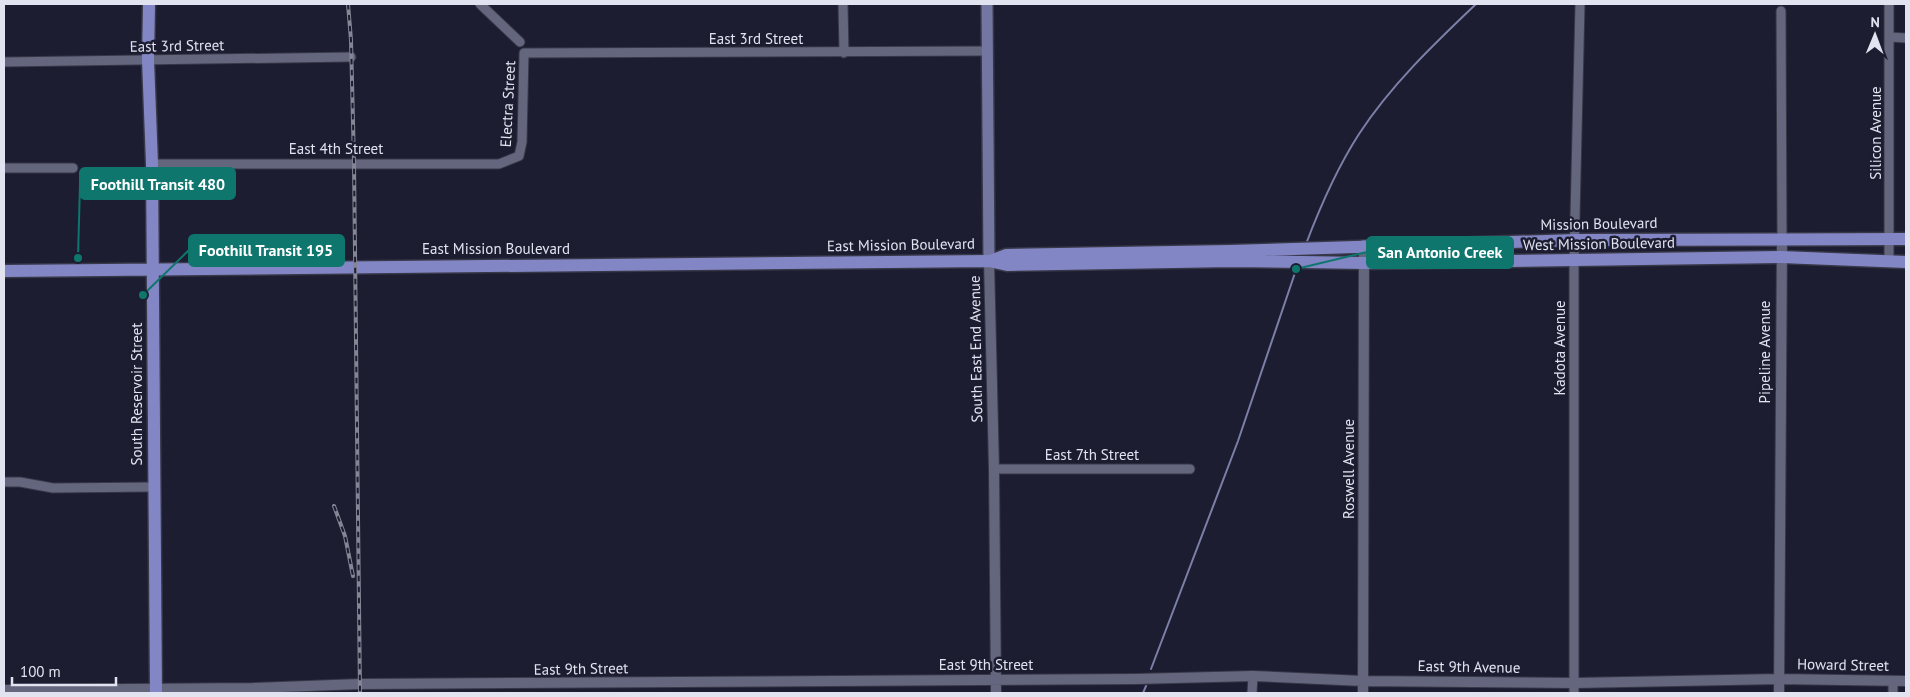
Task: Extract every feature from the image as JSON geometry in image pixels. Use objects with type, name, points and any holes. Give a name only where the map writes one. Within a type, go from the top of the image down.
[{"type":"main road","name":"South Reservoir Street","points":[[149,4],[148,60],[152,164],[156,691]]},
{"type":"main road","name":"South East End Avenue","points":[[987,4],[989,261]]},
{"type":"main road","name":"Mission Boulevard","points":[[1292,249],[1576,240],[1906,239]]},
{"type":"main road","name":"East Mission Boulevard","points":[[989,261],[1006,255],[1292,249]]},
{"type":"main road","name":"West Mission Boulevard","points":[[1292,262],[1364,263],[1781,257],[1906,262]]},
{"type":"main road","name":"East Mission Boulevard","points":[[4,271],[989,261],[1007,265],[1231,261],[1292,262]]},
{"type":"street","name":"Electra Street","points":[[480,4],[520,42]]},
{"type":"street","points":[[843,4],[844,53]]},
{"type":"street","name":"Kadota Avenue","points":[[1574,688],[1574,260],[1576,240],[1580,4]]},
{"type":"street","name":"Silicon Avenue","points":[[1890,4],[1890,262]]},
{"type":"street","name":"Pipeline Avenue","points":[[1779,693],[1782,238],[1781,11]]},
{"type":"street","points":[[1890,37],[1906,38]]},
{"type":"street","name":"East 3rd Street","points":[[524,53],[987,51]]},
{"type":"street","name":"Electra Street","points":[[519,156],[522,142],[524,53]]},
{"type":"street","name":"East 3rd Street","points":[[4,62],[351,57]]},
{"type":"street","name":"East 4th Street","points":[[152,164],[499,164],[519,156]]},
{"type":"street","points":[[4,168],[73,168]]},
{"type":"street","name":"Roswell Avenue","points":[[1363,693],[1364,246]]},
{"type":"street","name":"South East End Avenue","points":[[989,261],[994,469],[996,693]]},
{"type":"street","name":"East 7th Street","points":[[994,469],[1190,469]]},
{"type":"street","points":[[4,482],[20,482],[52,488],[154,487]]},
{"type":"street","points":[[1252,676],[1252,693]]},
{"type":"street","name":"East 9th Avenue","points":[[1158,679],[1252,676],[1574,688],[1779,679]]},
{"type":"street","name":"East 9th Street","points":[[4,690],[156,691],[360,684],[1158,679]]},
{"type":"street","name":"Howard Street","points":[[1779,679],[1906,681]]},
{"type":"street","points":[[1893,681],[1893,693]]},
{"type":"waterway","points":[[1306,244],[1336,174],[1371,116],[1399,82],[1444,34],[1476,4]]},
{"type":"waterway","points":[[1151,669],[1238,441],[1297,267]]},
{"type":"waterway","points":[[1143,693],[1146,686]]},
{"type":"railway","points":[[348,4],[351,40],[354,163],[360,693]]},
{"type":"railway","points":[[334,506],[345,536],[353,576]]},
{"type":"place","name":"Foothill Transit 480","points":[[78,258]]},
{"type":"place","name":"San Antonio Creek","points":[[1296,269]]},
{"type":"place","name":"Foothill Transit 195","points":[[143,295]]}]
